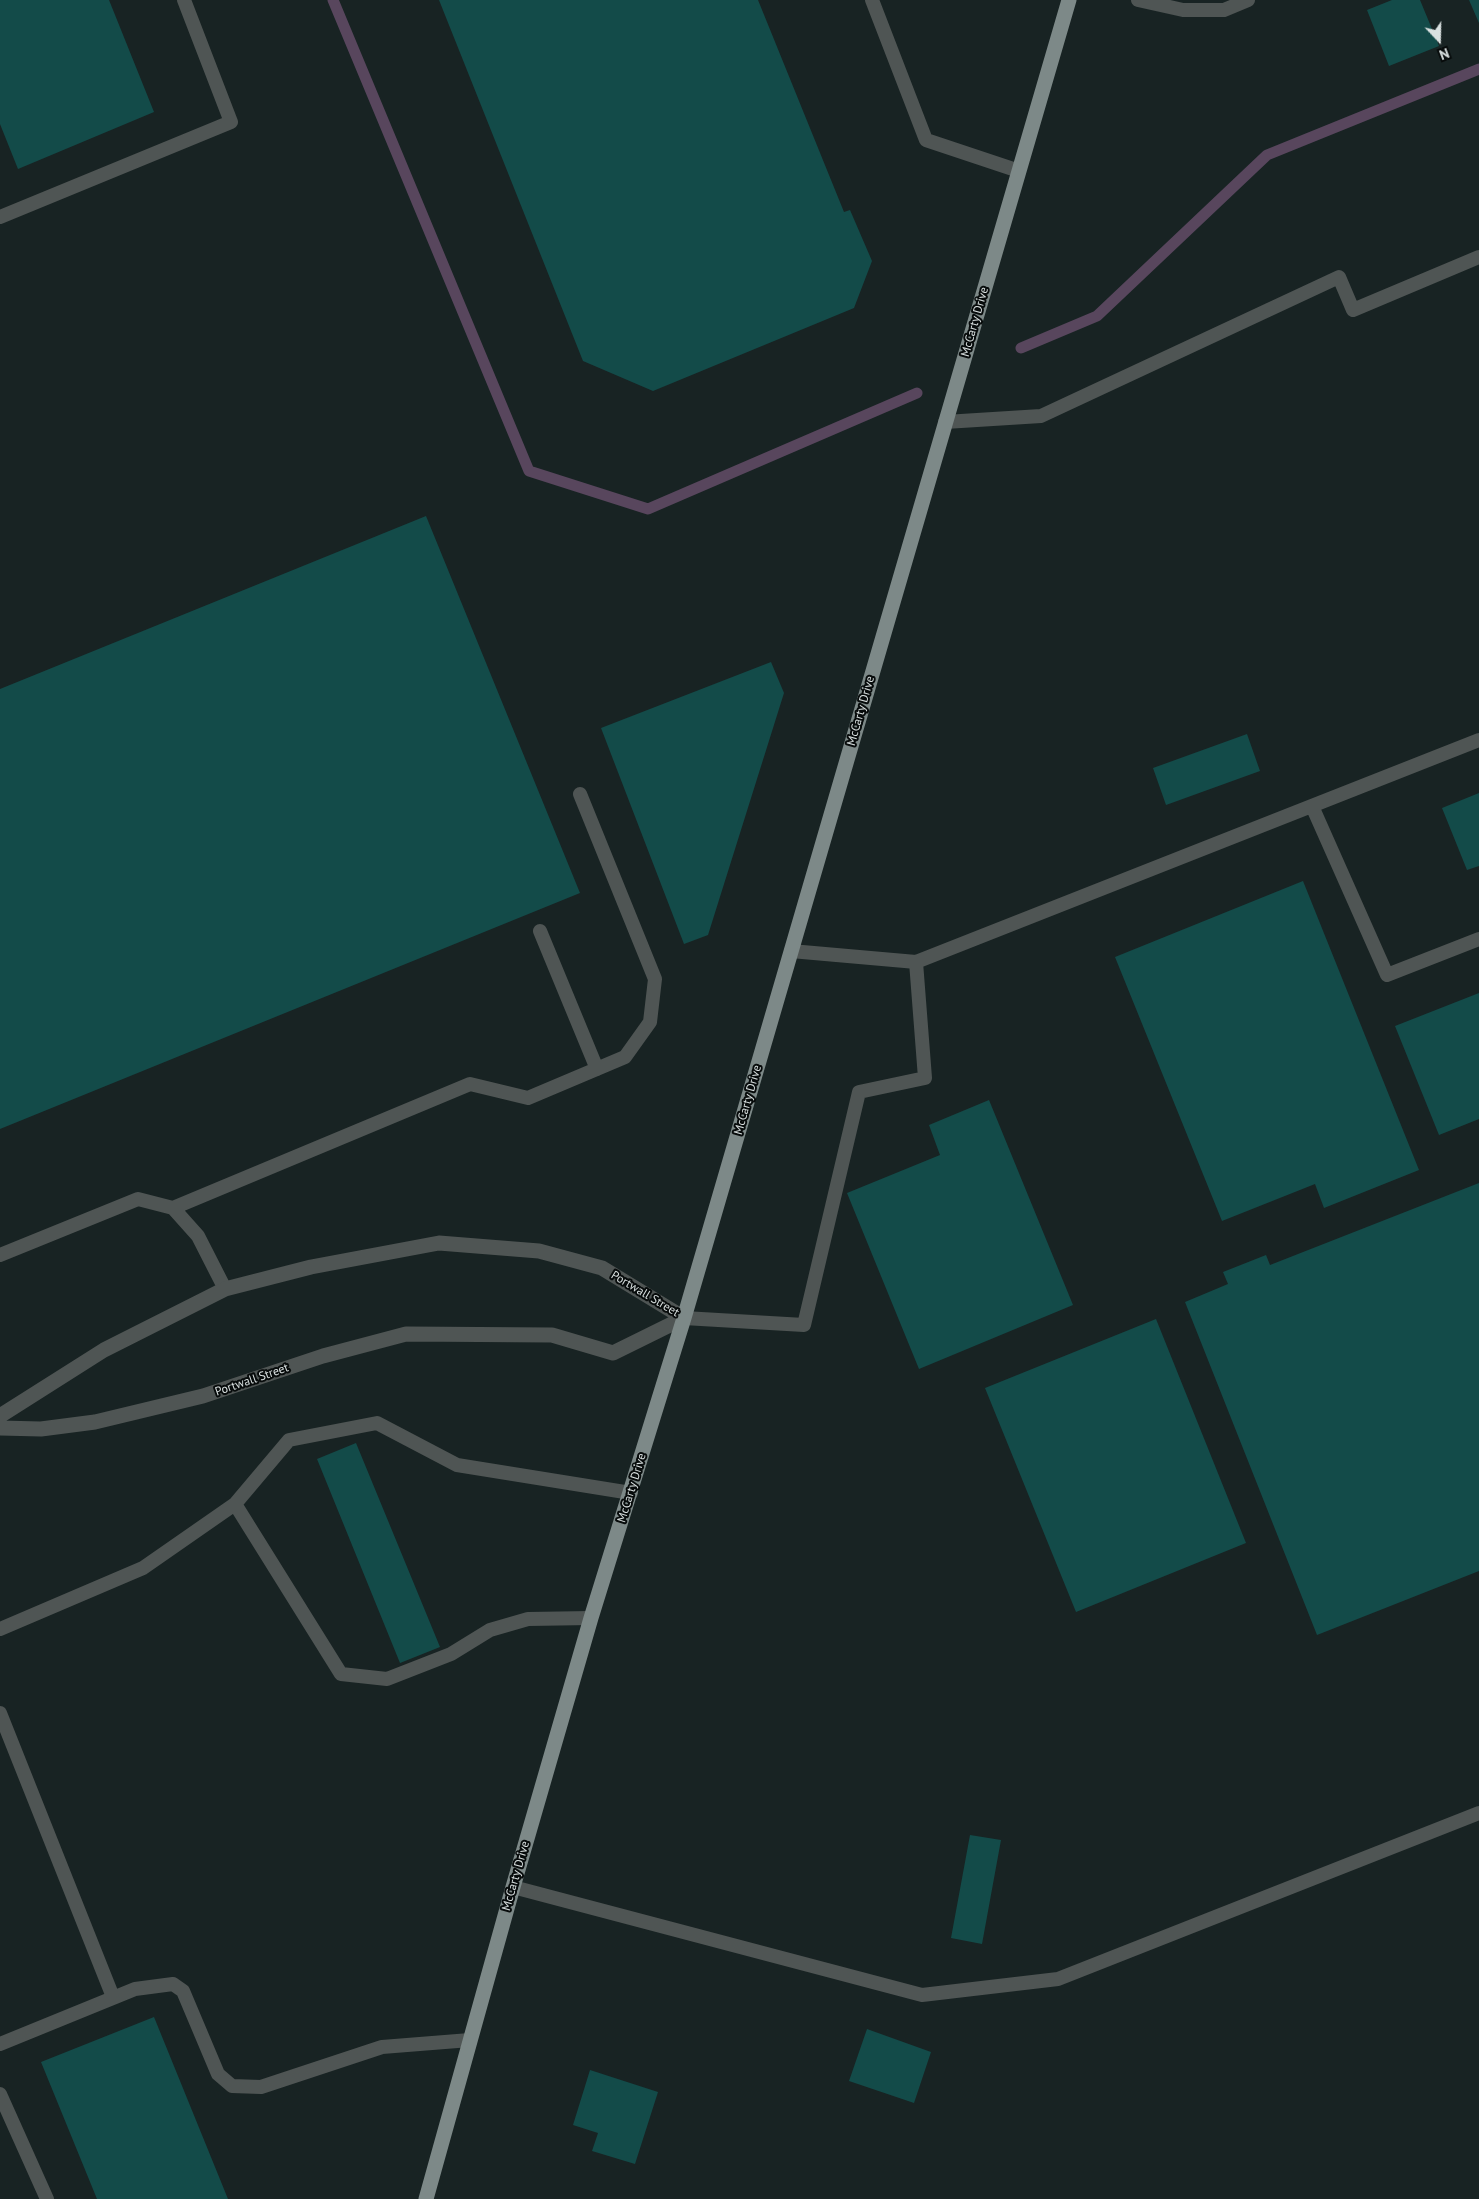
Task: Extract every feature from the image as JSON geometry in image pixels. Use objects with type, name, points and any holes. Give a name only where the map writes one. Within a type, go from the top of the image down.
[{"type":"main road","name":"McCarty Drive","points":[[426,2199],[513,1887],[591,1618],[684,1318],[1069,0]]},
{"type":"street","name":"Portwall Street","points":[[0,1416],[104,1350],[225,1289],[311,1267],[439,1243],[539,1251],[602,1268],[684,1318]]},
{"type":"street","name":"Portwall Street","points":[[0,1428],[41,1429],[95,1422],[203,1396],[323,1356],[406,1334],[552,1336],[613,1353],[684,1318]]},
{"type":"lane","points":[[0,217],[231,122],[184,0]]},
{"type":"lane","points":[[872,0],[926,140],[1019,171]]},
{"type":"lane","points":[[1138,0],[1183,10],[1224,10],[1248,0]]},
{"type":"lane","points":[[946,422],[1040,416],[1339,277],[1353,310],[1479,257]]},
{"type":"lane","points":[[791,951],[916,962],[1479,740]]},
{"type":"lane","points":[[174,1208],[470,1084],[528,1098],[625,1057],[650,1022],[655,979],[580,794]]},
{"type":"lane","points":[[1312,806],[1387,975],[1479,939]]},
{"type":"lane","points":[[540,931],[597,1069]]},
{"type":"lane","points":[[684,1318],[804,1325],[859,1092],[926,1078],[916,962]]},
{"type":"lane","points":[[0,1256],[138,1199],[174,1208],[198,1236],[225,1289]]},
{"type":"lane","points":[[0,1629],[143,1568],[235,1504],[289,1440],[377,1423],[457,1465],[630,1493]]},
{"type":"lane","points":[[235,1504],[341,1674],[387,1679],[450,1654],[490,1630],[528,1619],[591,1618]]},
{"type":"lane","points":[[0,1712],[113,1997]]},
{"type":"lane","points":[[513,1887],[922,1995],[1058,1979],[1479,1813]]},
{"type":"lane","points":[[0,2044],[135,1989],[173,1984],[183,1991],[191,2006],[218,2074],[232,2086],[260,2088],[382,2047],[470,2040]]},
{"type":"lane","points":[[0,2094],[47,2199]]},
{"type":"building","points":[[0,0],[109,0],[154,112],[18,169],[0,124]]},
{"type":"building","points":[[439,0],[758,0],[844,212],[850,210],[872,261],[854,308],[653,391],[583,361]]},
{"type":"building","points":[[1392,0],[1420,0],[1439,46],[1389,66],[1367,10]]},
{"type":"building","points":[[1469,0],[1479,0],[1479,23]]},
{"type":"building","points":[[426,516],[580,893],[0,1129],[0,689]]},
{"type":"building","points":[[771,662],[784,693],[708,935],[684,944],[601,728]]},
{"type":"building","points":[[1247,734],[1260,771],[1166,805],[1153,768]]},
{"type":"building","points":[[1479,793],[1479,866],[1467,870],[1442,808]]},
{"type":"building","points":[[1303,881],[1419,1170],[1324,1208],[1315,1184],[1222,1221],[1115,957]]},
{"type":"building","points":[[1479,993],[1479,1119],[1439,1135],[1395,1026]]},
{"type":"building","points":[[989,1100],[1073,1305],[919,1369],[847,1193],[940,1155],[929,1125]]},
{"type":"building","points":[[1479,1183],[1479,1571],[1317,1635],[1185,1302],[1228,1284],[1223,1272],[1266,1255],[1270,1265]]},
{"type":"building","points":[[1156,1319],[1246,1543],[1076,1612],[985,1388]]},
{"type":"building","points":[[356,1443],[440,1647],[400,1663],[317,1459]]},
{"type":"building","points":[[970,1835],[1001,1840],[982,1944],[951,1938]]},
{"type":"building","points":[[154,2017],[228,2199],[97,2199],[41,2062]]},
{"type":"building","points":[[867,2029],[931,2052],[914,2103],[849,2081]]},
{"type":"building","points":[[590,2070],[658,2092],[635,2164],[592,2151],[598,2133],[573,2125]]},
{"type":"waterway","points":[[333,0],[529,471],[648,509],[917,393]]},
{"type":"waterway","points":[[1021,348],[1097,316],[1267,155],[1479,69]]}]
